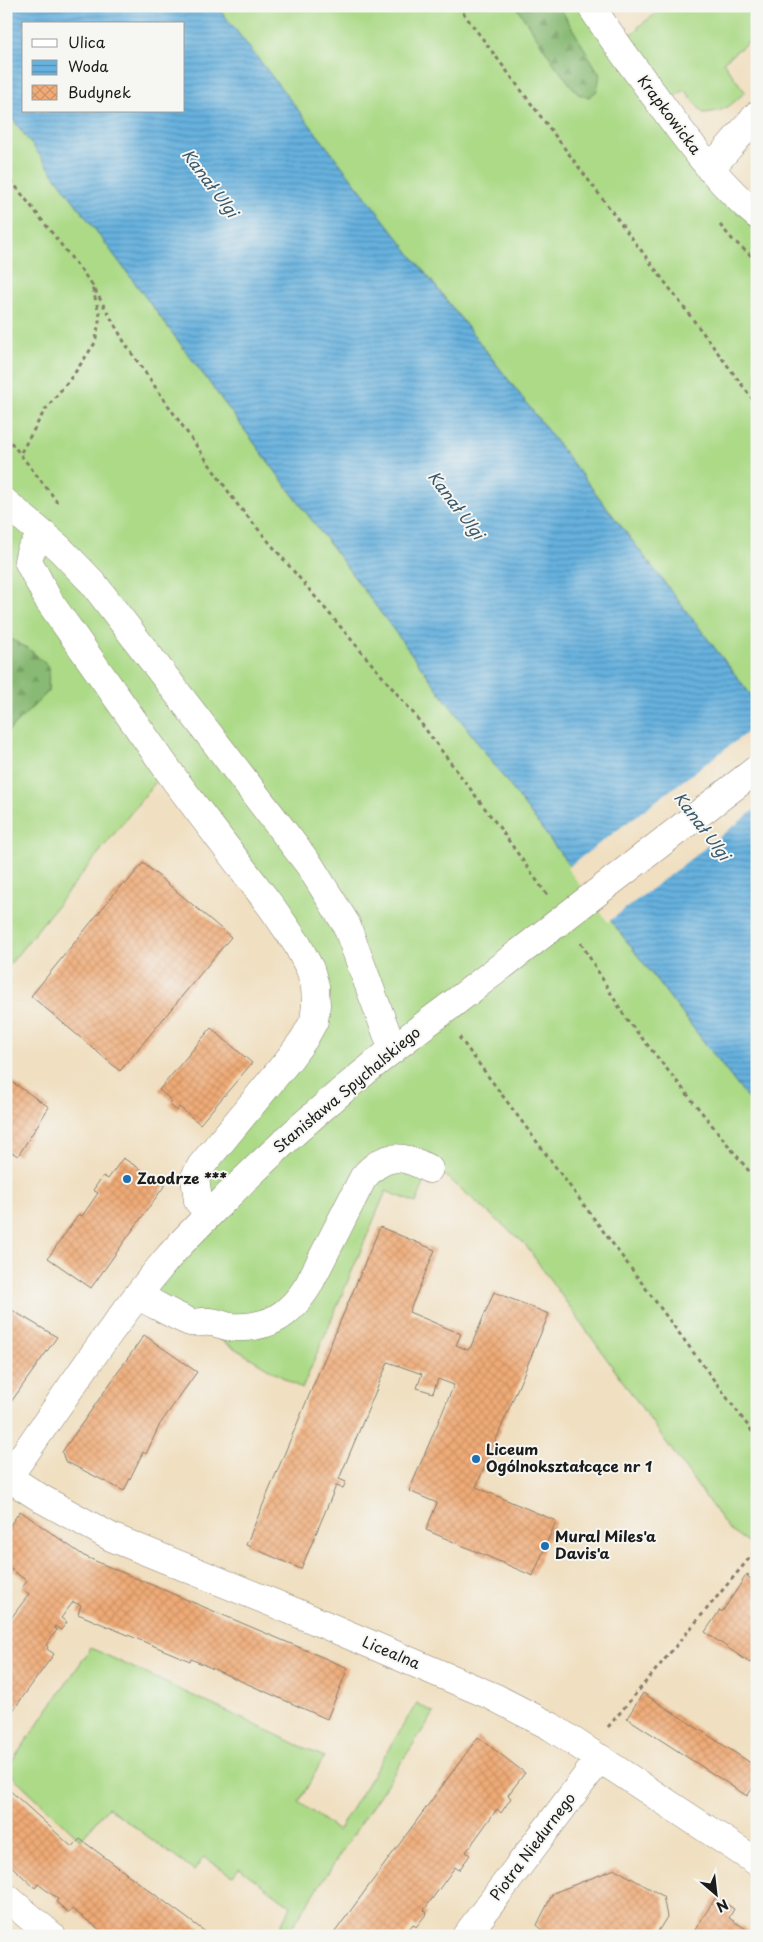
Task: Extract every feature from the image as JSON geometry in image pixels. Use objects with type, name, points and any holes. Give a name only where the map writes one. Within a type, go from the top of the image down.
[{"type":"street","name":"Krapkowicka","points":[[591,6],[643,81],[710,169],[742,203],[757,215]]},
{"type":"street","points":[[710,169],[757,115]]},
{"type":"street","points":[[6,502],[43,534],[93,583],[310,866],[346,924],[393,1050]]},
{"type":"street","points":[[43,534],[30,552],[28,561],[49,601],[175,780],[297,944],[310,969],[315,986],[316,1005],[314,1021],[304,1039],[202,1166],[196,1177],[198,1201],[209,1214]]},
{"type":"street","name":"Stanisława Spychalskiego","points":[[7,1478],[138,1296],[167,1259],[209,1214],[280,1144],[343,1090],[445,1009],[757,769]]},
{"type":"street","points":[[138,1296],[191,1322],[209,1322],[229,1327],[252,1327],[269,1323],[284,1314],[298,1301],[308,1286],[363,1178],[372,1168],[384,1161],[397,1158],[412,1160],[429,1169]]},
{"type":"street","name":"Licealna","points":[[7,1478],[111,1537],[295,1612],[494,1697],[550,1726],[757,1862]]},
{"type":"street","name":"Piotra Niedurnego","points":[[469,1932],[594,1754]]},
{"type":"street","points":[[6,1897],[52,1936]]},
{"type":"path","points":[[458,6],[757,405]]},
{"type":"path","points":[[6,174],[91,283],[126,345],[237,504],[414,714],[551,900]]},
{"type":"path","points":[[20,454],[45,410],[74,374],[95,343],[100,316],[91,283]]},
{"type":"path","points":[[580,941],[625,1017],[757,1181]]},
{"type":"path","points":[[445,1009],[757,1438]]},
{"type":"path","points":[[594,1754],[757,1549]]},
{"type":"green space","points":[[217,6],[591,6],[616,43],[639,29],[638,27],[666,6],[757,6],[757,35],[723,62],[745,92],[727,107],[711,112],[703,113],[685,90],[661,105],[757,215],[757,703],[501,370]]},
{"type":"green space","points":[[516,6],[559,6],[600,75],[597,91],[589,97],[578,94],[555,65]]},
{"type":"green space","points":[[6,110],[592,896],[757,1111],[757,1548],[729,1530],[524,1243],[432,1164],[416,1203],[386,1191],[302,1389],[191,1322],[138,1296],[209,1215],[195,1177],[290,1058],[315,986],[166,769],[6,969]]},
{"type":"green space","points":[[9,638],[29,649],[49,667],[48,692],[6,733],[6,639]]},
{"type":"green space","points":[[91,1648],[324,1757],[299,1802],[338,1831],[417,1703],[434,1713],[286,1936],[277,1932],[291,1906],[239,1868],[233,1876],[204,1857],[194,1871],[108,1807],[81,1840],[6,1770]]},
{"type":"water","name":"Kanał Ulgi","points":[[6,6],[217,6],[501,370],[757,703],[757,1111],[592,896],[6,110]]},
{"type":"pier","points":[[757,725],[757,808],[608,922],[567,868]]},
{"type":"building","points":[[143,863],[231,937],[120,1071],[31,996],[123,883],[125,885]]},
{"type":"building","points":[[211,1028],[252,1063],[200,1124],[179,1107],[177,1111],[169,1104],[172,1101],[159,1090]]},
{"type":"building","points":[[6,1078],[49,1107],[18,1156],[6,1149]]},
{"type":"building","points":[[123,1158],[165,1185],[91,1288],[48,1258],[79,1214],[82,1216],[98,1193],[93,1190],[103,1176],[108,1179]]},
{"type":"building","points":[[380,1227],[435,1250],[409,1312],[461,1334],[456,1345],[468,1350],[471,1346],[494,1292],[549,1314],[476,1487],[556,1521],[533,1576],[426,1530],[437,1503],[409,1491],[454,1385],[438,1379],[433,1393],[417,1388],[422,1374],[388,1362],[339,1479],[346,1482],[343,1488],[336,1486],[301,1569],[246,1545]]},
{"type":"building","points":[[10,1309],[57,1337],[6,1409],[6,1314]]},
{"type":"building","points":[[144,1335],[197,1372],[160,1424],[146,1454],[143,1452],[124,1491],[65,1461],[62,1452]]},
{"type":"building","points":[[20,1511],[84,1556],[348,1668],[327,1719],[191,1659],[190,1661],[78,1614],[81,1605],[73,1602],[61,1618],[67,1622],[61,1630],[55,1626],[54,1628],[57,1630],[46,1645],[47,1649],[54,1654],[6,1720],[6,1625],[29,1594],[21,1589],[27,1581],[6,1566],[6,1531]]},
{"type":"building","points":[[747,1574],[757,1583],[757,1665],[751,1661],[750,1663],[705,1632],[720,1610],[722,1612]]},
{"type":"building","points":[[643,1693],[757,1767],[757,1782],[747,1796],[627,1718]]},
{"type":"building","points":[[478,1737],[525,1773],[508,1795],[511,1798],[501,1813],[497,1809],[466,1852],[470,1855],[459,1870],[455,1867],[424,1910],[427,1913],[416,1927],[413,1924],[404,1936],[332,1936]]},
{"type":"building","points":[[6,1787],[72,1847],[80,1839],[211,1936],[108,1936],[72,1909],[69,1913],[56,1902],[58,1899],[38,1884],[35,1888],[6,1861]]},
{"type":"building","points":[[615,1869],[663,1896],[667,1917],[655,1936],[549,1936],[537,1925],[553,1893]]},
{"type":"building","points":[[716,1897],[734,1909],[729,1918],[757,1936],[691,1936]]},
{"type":"place","name":"Zaodrze ***","points":[[127,1179]]},
{"type":"place","name":"Liceum Ogólnokształcące nr 1","points":[[476,1459]]},
{"type":"place","name":"Mural Miles'a Davis'a","points":[[545,1546]]}]
